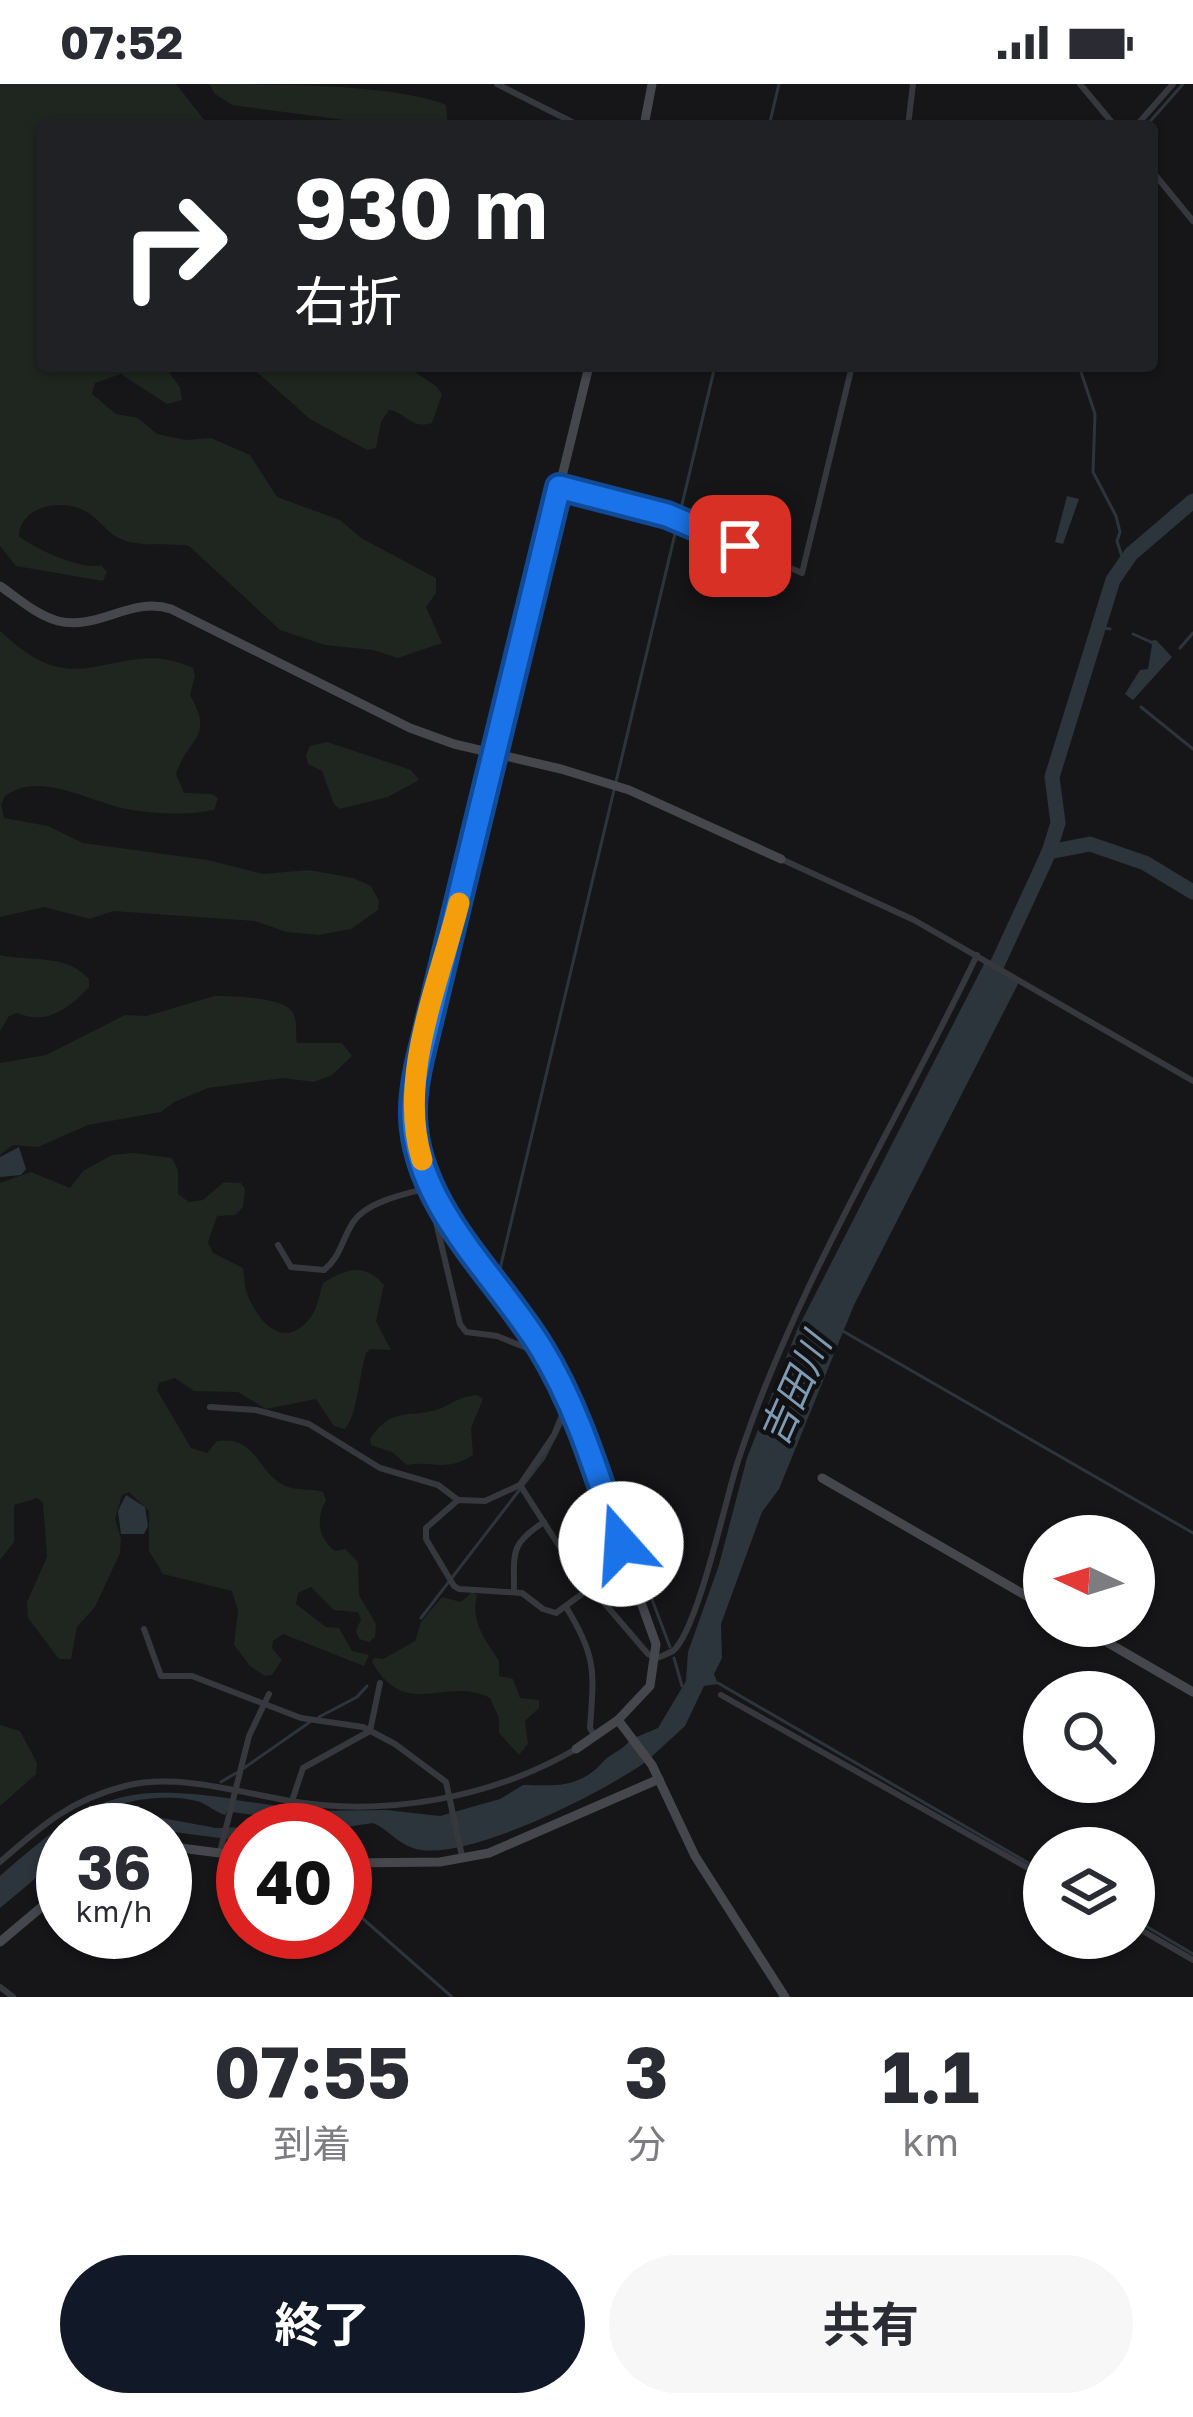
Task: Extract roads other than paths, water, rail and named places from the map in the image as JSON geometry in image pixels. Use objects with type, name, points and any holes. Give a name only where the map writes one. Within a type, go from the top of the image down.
[{"type":"street","points":[[497,84],[568,120]]},
{"type":"street","points":[[645,120],[652,84]]},
{"type":"street","points":[[909,120],[913,84]]},
{"type":"street","points":[[1080,84],[1110,120]]},
{"type":"street","points":[[1141,120],[1174,84]]},
{"type":"street","points":[[1158,178],[1193,221]]},
{"type":"street","points":[[0,1862],[63,1808],[124,1786],[180,1783],[347,1805],[450,1800],[576,1749],[621,1722],[650,1686],[657,1658],[650,1624],[568,1400],[542,1349],[432,1187],[413,1118],[418,1066],[588,372]]},
{"type":"street","points":[[559,487],[667,515],[802,573],[851,372]]},
{"type":"street","points":[[0,586],[62,622],[94,620],[144,604],[171,608],[410,728],[629,790],[914,920],[1193,1081]]},
{"type":"street","points":[[657,1658],[677,1648],[696,1605],[760,1395],[806,1294],[978,956]]},
{"type":"street","points":[[278,1245],[292,1267],[324,1270],[361,1214],[400,1193],[432,1187]]},
{"type":"street","points":[[441,1203],[436,1222],[460,1324],[466,1332],[542,1349]]},
{"type":"street","points":[[211,1407],[256,1410],[309,1424],[380,1468],[438,1485],[458,1500],[485,1501],[522,1488],[554,1435],[568,1400]]},
{"type":"street","points":[[822,1478],[1023,1594]]},
{"type":"street","points":[[522,1488],[590,1588],[648,1654],[657,1658]]},
{"type":"street","points":[[458,1500],[424,1533],[437,1561],[459,1589],[514,1592],[548,1611],[560,1612],[590,1588]]},
{"type":"street","points":[[514,1592],[518,1541],[544,1522]]},
{"type":"street","points":[[566,1607],[588,1642],[593,1667],[590,1728],[595,1737]]},
{"type":"street","points":[[144,1629],[158,1675],[205,1680],[315,1720],[370,1731],[445,1780],[462,1856]]},
{"type":"street","points":[[1115,1647],[1193,1693]]},
{"type":"street","points":[[292,1801],[303,1768],[370,1731],[380,1683]]},
{"type":"street","points":[[233,1803],[249,1736],[269,1694]]},
{"type":"street","points":[[721,1695],[1023,1865]]},
{"type":"street","points":[[621,1722],[652,1765],[695,1856],[785,1997]]},
{"type":"street","points":[[372,1861],[498,1851],[658,1779]]},
{"type":"street","points":[[0,1942],[36,1911]]},
{"type":"street","points":[[1155,1938],[1193,1960]]},
{"type":"street","points":[[0,1987],[13,1997]]},
{"type":"water","points":[[1067,496],[1079,499],[1063,544],[1055,542]]},
{"type":"water","points":[[1156,640],[1172,657],[1133,700],[1125,694],[1140,670],[1148,669],[1149,641]]},
{"type":"water","points":[[985,962],[1019,982],[854,1305],[779,1489],[762,1512],[721,1624],[722,1658],[714,1674],[718,1684],[704,1686],[685,1726],[649,1759],[634,1738],[658,1728],[686,1681],[688,1652],[719,1565],[747,1458],[797,1330]]},
{"type":"water","points":[[19,1147],[26,1169],[21,1175],[0,1177],[0,1157]]},
{"type":"water","points":[[126,1495],[145,1507],[148,1526],[144,1534],[121,1534],[118,1511]]},
{"type":"water","points":[[631,1739],[647,1761],[567,1807],[497,1836],[464,1846],[413,1848],[372,1823],[372,1810],[440,1816],[500,1799],[523,1785],[579,1780]]},
{"type":"water","points":[[161,1793],[233,1799],[216,1803],[216,1810],[190,1800],[106,1803]]},
{"type":"water","points":[[192,1824],[216,1828],[216,1837],[192,1834]]},
{"type":"water","points":[[36,1845],[36,1878],[0,1908],[0,1876]]},
{"type":"waterway","points":[[770,120],[779,84]]},
{"type":"waterway","points":[[1151,120],[1183,84]]},
{"type":"waterway","points":[[670,1647],[564,1367],[499,1273],[714,372]]},
{"type":"waterway","points":[[1081,372],[1095,414],[1093,472],[1116,516],[1124,563]]},
{"type":"waterway","name":"吉田川","points":[[990,980],[1058,823],[1052,777],[1113,580],[1131,554],[1193,501]]},
{"type":"waterway","points":[[1099,627],[1110,629]]},
{"type":"waterway","points":[[1180,648],[1193,633]]},
{"type":"waterway","points":[[1133,634],[1153,643]]},
{"type":"waterway","points":[[1141,707],[1193,749]]},
{"type":"waterway","points":[[1049,852],[1090,844],[1145,863],[1193,892]]},
{"type":"waterway","points":[[841,1330],[1193,1533]]},
{"type":"waterway","points":[[421,1618],[544,1458],[569,1409]]},
{"type":"waterway","points":[[674,1658],[682,1686]]},
{"type":"waterway","points":[[718,1683],[1023,1860]]},
{"type":"waterway","points":[[319,1717],[357,1697],[367,1686]]},
{"type":"waterway","points":[[244,1768],[310,1722]]},
{"type":"waterway","points":[[221,1782],[236,1773]]},
{"type":"waterway","points":[[372,1927],[452,1997]]},
{"type":"waterway","points":[[1155,1931],[1193,1954]]}]
